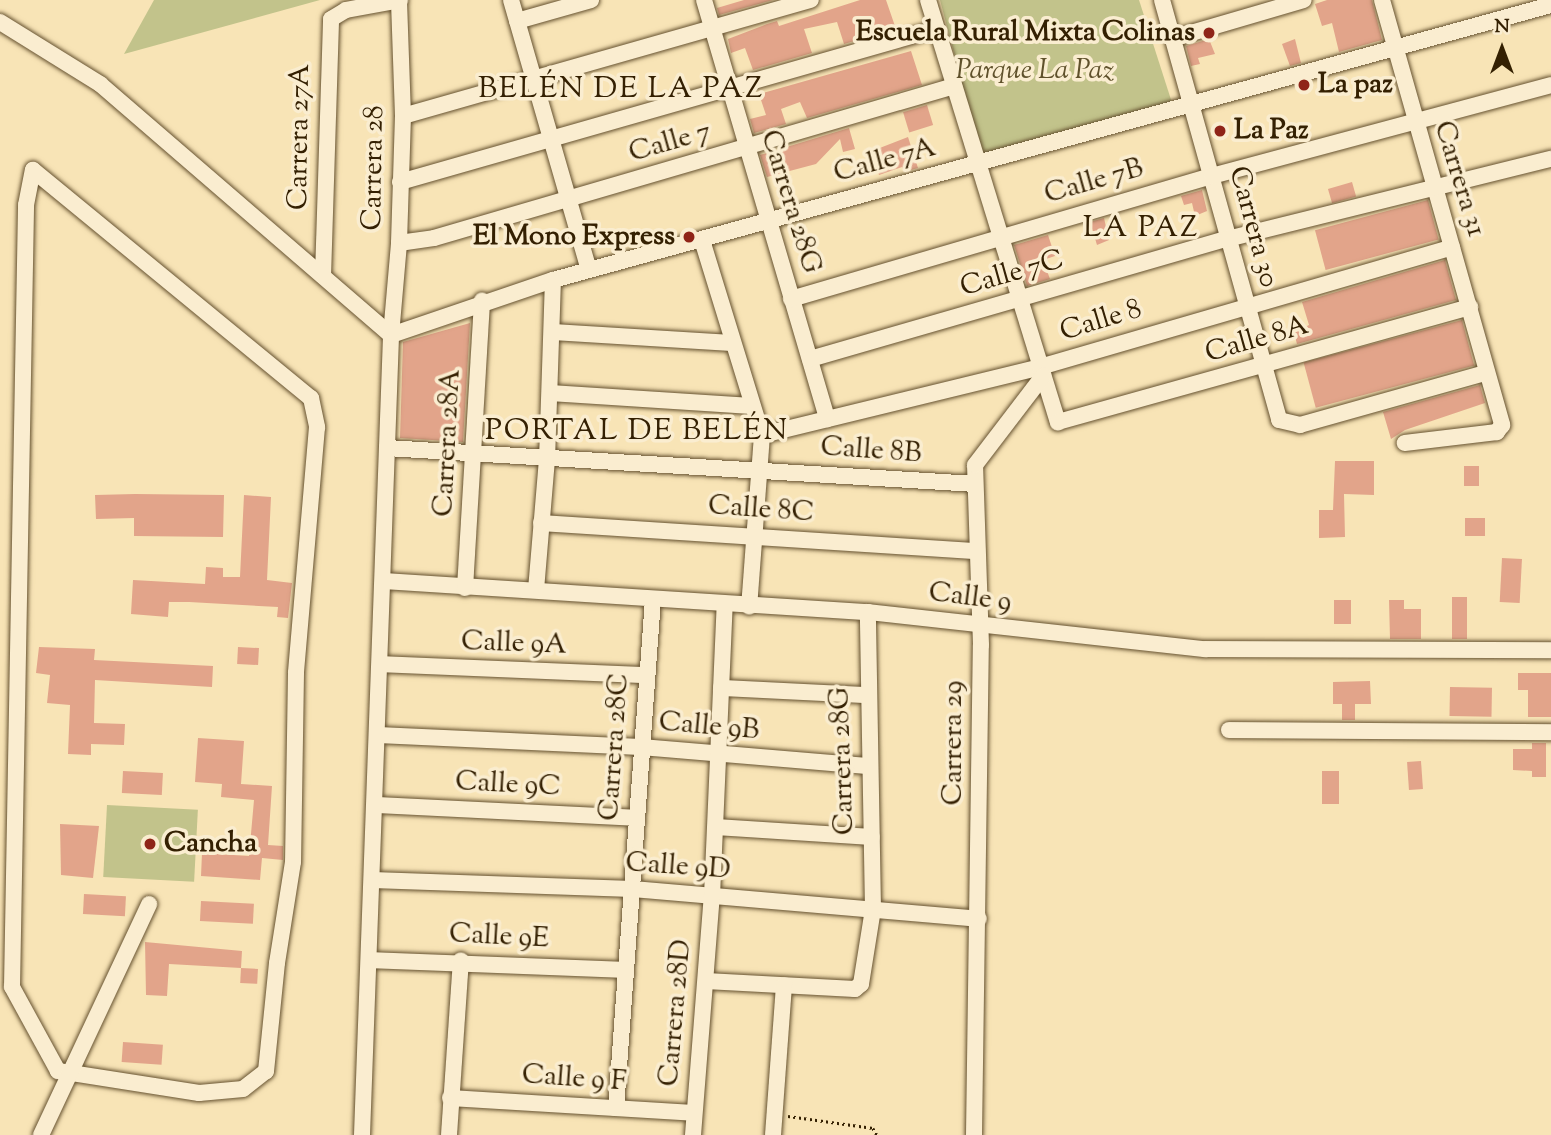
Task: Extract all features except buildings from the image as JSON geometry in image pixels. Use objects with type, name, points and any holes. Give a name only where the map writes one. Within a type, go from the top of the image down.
[{"type":"street","name":"Carrera 27A","points":[[323,276],[329,27],[333,15],[346,10],[400,0]]},
{"type":"street","name":"Carrera 28","points":[[362,1135],[391,335],[399,243],[402,116],[400,0]]},
{"type":"street","points":[[511,0],[589,270]]},
{"type":"street","points":[[517,21],[591,0]]},
{"type":"street","name":"Carrera 28G","points":[[704,0],[827,419]]},
{"type":"street","points":[[402,116],[811,0]]},
{"type":"street","points":[[928,0],[980,163],[1041,371]]},
{"type":"street","name":"Carrera 30","points":[[1162,0],[1279,420],[1286,424],[1300,425],[1485,373]]},
{"type":"street","points":[[1174,38],[1304,0]]},
{"type":"street","name":"Carrera 31","points":[[1382,0],[1432,186],[1470,307],[1485,373],[1502,425],[1497,432],[1405,443]]},
{"type":"street","name":"Calle 7A","points":[[391,335],[482,301],[553,280],[1551,5]]},
{"type":"street","points":[[0,22],[100,84],[391,335]]},
{"type":"street","points":[[400,182],[936,29]]},
{"type":"street","name":"Calle 7B","points":[[791,299],[1212,176],[1551,85]]},
{"type":"street","name":"Calle 7","points":[[399,243],[434,238],[954,86]]},
{"type":"street","name":"Calle 7C","points":[[810,359],[1227,239],[1432,186],[1551,159]]},
{"type":"street","points":[[33,170],[311,398],[317,427],[296,673],[293,862],[277,963],[266,1071],[243,1089],[199,1093],[66,1073],[58,1071],[12,987],[26,205],[33,170]]},
{"type":"street","points":[[702,240],[762,435],[757,470],[749,607]]},
{"type":"street","name":"Calle 8","points":[[762,435],[1041,371],[1246,305],[1452,247]]},
{"type":"street","points":[[536,590],[547,460],[553,280]]},
{"type":"street","name":"Carrera 28A","points":[[466,588],[482,301]]},
{"type":"street","name":"Calle 8A","points":[[1041,371],[1058,422],[1470,307]]},
{"type":"street","points":[[553,332],[732,343]]},
{"type":"street","name":"Carrera 29","points":[[974,1135],[981,626],[975,465],[981,451],[1041,371]]},
{"type":"street","points":[[550,393],[752,406]]},
{"type":"street","name":"Calle 8B","points":[[387,448],[547,460],[975,484]]},
{"type":"street","name":"Calle 8C","points":[[541,523],[977,551]]},
{"type":"street","name":"Calle 9","points":[[384,581],[749,607],[868,612],[1205,649],[1551,650]]},
{"type":"street","name":"Carrera 28C","points":[[616,1108],[653,599]]},
{"type":"street","name":"Carrera 28D","points":[[693,1135],[712,896],[725,604]]},
{"type":"street","name":"Carrera 28G","points":[[784,985],[855,989],[861,984],[873,909],[867,766],[868,612]]},
{"type":"street","name":"Calle 9A","points":[[380,664],[646,675]]},
{"type":"street","points":[[721,688],[866,695]]},
{"type":"street","points":[[1229,730],[1551,732]]},
{"type":"street","name":"Calle 9B","points":[[378,735],[641,747],[717,756],[867,766]]},
{"type":"street","name":"Calle 9C","points":[[375,805],[637,818]]},
{"type":"street","points":[[716,827],[872,838]]},
{"type":"street","name":"Calle 9D","points":[[373,880],[632,889],[979,919]]},
{"type":"street","points":[[41,1135],[66,1073],[149,904]]},
{"type":"street","name":"Calle 9E","points":[[369,960],[461,960],[626,970]]},
{"type":"street","points":[[449,1135],[461,960]]},
{"type":"street","points":[[706,981],[784,985],[773,1135]]},
{"type":"street","name":"Calle 9 F","points":[[450,1098],[694,1113]]},
{"type":"path","points":[[775,1114],[876,1129],[877,1135]]},
{"type":"green space","points":[[154,0],[320,0],[124,54]]},
{"type":"green space","name":"Parque La Paz","points":[[940,0],[1139,0],[1174,109],[981,156]]},
{"type":"green space","name":"Cancha","points":[[107,805],[198,810],[194,882],[103,877]]},
{"type":"place","name":"Escuela Rural Mixta Colinas","points":[[1209,33]]},
{"type":"place","name":"La paz","points":[[1304,85]]},
{"type":"place","name":"La Paz","points":[[1220,131]]},
{"type":"place","name":"El Mono Express","points":[[689,237]]},
{"type":"place","name":"Cancha","points":[[150,844]]},
{"type":"district","name":"BELÉN DE LA PAZ","points":[[621,90]]},
{"type":"district","name":"LA PAZ","points":[[1141,229]]},
{"type":"district","name":"PORTAL DE BELÉN","points":[[637,432]]}]
